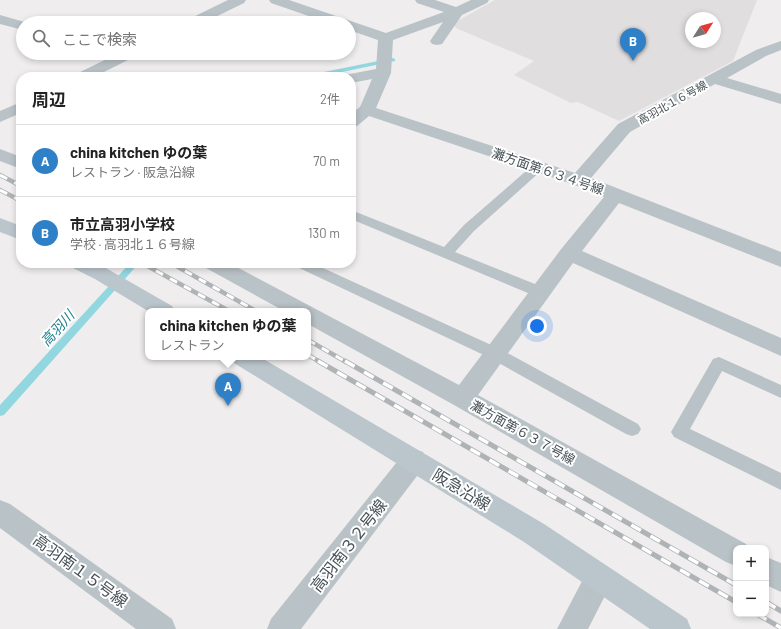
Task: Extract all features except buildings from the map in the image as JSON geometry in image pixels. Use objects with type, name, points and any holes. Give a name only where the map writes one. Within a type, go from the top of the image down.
[{"type":"street","points":[[206,16],[239,0]]},
{"type":"street","points":[[276,0],[323,16]]},
{"type":"street","points":[[422,0],[457,12]]},
{"type":"street","points":[[356,27],[386,38],[457,12],[482,0]]},
{"type":"street","points":[[437,41],[457,12]]},
{"type":"street","points":[[0,19],[16,24]]},
{"type":"street","points":[[356,118],[367,110],[384,66],[386,38]]},
{"type":"street","name":"高羽北１６号線","points":[[578,180],[624,128],[760,53],[779,48]]},
{"type":"street","points":[[92,72],[116,60]]},
{"type":"street","points":[[356,76],[384,66]]},
{"type":"street","points":[[714,79],[781,99]]},
{"type":"street","points":[[0,117],[16,109]]},
{"type":"street","name":"灘方面第６３４号線","points":[[367,110],[578,180],[781,260]]},
{"type":"street","points":[[0,154],[16,162]]},
{"type":"street","points":[[463,398],[494,353],[569,253],[616,194]]},
{"type":"street","points":[[0,224],[16,232]]},
{"type":"street","points":[[569,253],[781,348]]},
{"type":"street","points":[[90,268],[159,308]]},
{"type":"street","points":[[223,268],[296,308]]},
{"type":"street","name":"灘方面第６３７号線","points":[[311,316],[463,398],[733,551]]},
{"type":"street","name":"阪急沿線","points":[[247,360],[534,533],[676,629]]},
{"type":"street","name":"高羽南３２号線","points":[[282,629],[414,460]]},
{"type":"street","name":"高羽南１５号線","points":[[0,512],[161,629]]},
{"type":"street","points":[[769,572],[781,578]]},
{"type":"street","points":[[572,629],[599,578]]},
{"type":"lane","points":[[446,253],[469,228],[538,167]]},
{"type":"lane","points":[[356,216],[540,292]]},
{"type":"lane","points":[[311,268],[494,353],[632,429]]},
{"type":"lane","points":[[781,392],[719,363],[680,432],[781,482]]},
{"type":"shaded area","points":[[495,0],[757,0],[733,61],[619,121],[578,102],[571,103],[514,75],[534,61],[458,29],[452,24]]},
{"type":"waterway","name":"高羽川","points":[[334,72],[393,60]]},
{"type":"waterway","name":"高羽川","points":[[0,412],[130,268]]},
{"type":"railway","points":[[0,175],[16,183]]},
{"type":"railway","points":[[0,190],[16,198]]},
{"type":"railway","points":[[151,268],[224,308]]},
{"type":"railway","points":[[180,268],[251,308]]},
{"type":"railway","points":[[311,342],[346,362]]},
{"type":"railway","points":[[311,357],[320,362]]},
{"type":"railway","points":[[318,361],[733,600]]},
{"type":"railway","points":[[345,361],[733,583]]},
{"type":"railway","points":[[769,604],[781,611]]},
{"type":"railway","points":[[762,617],[781,628]]},
{"type":"place","name":"市立高羽小学校","points":[[633,61]]},
{"type":"place","name":"china kitchen ゆの葉","points":[[228,406]]}]
